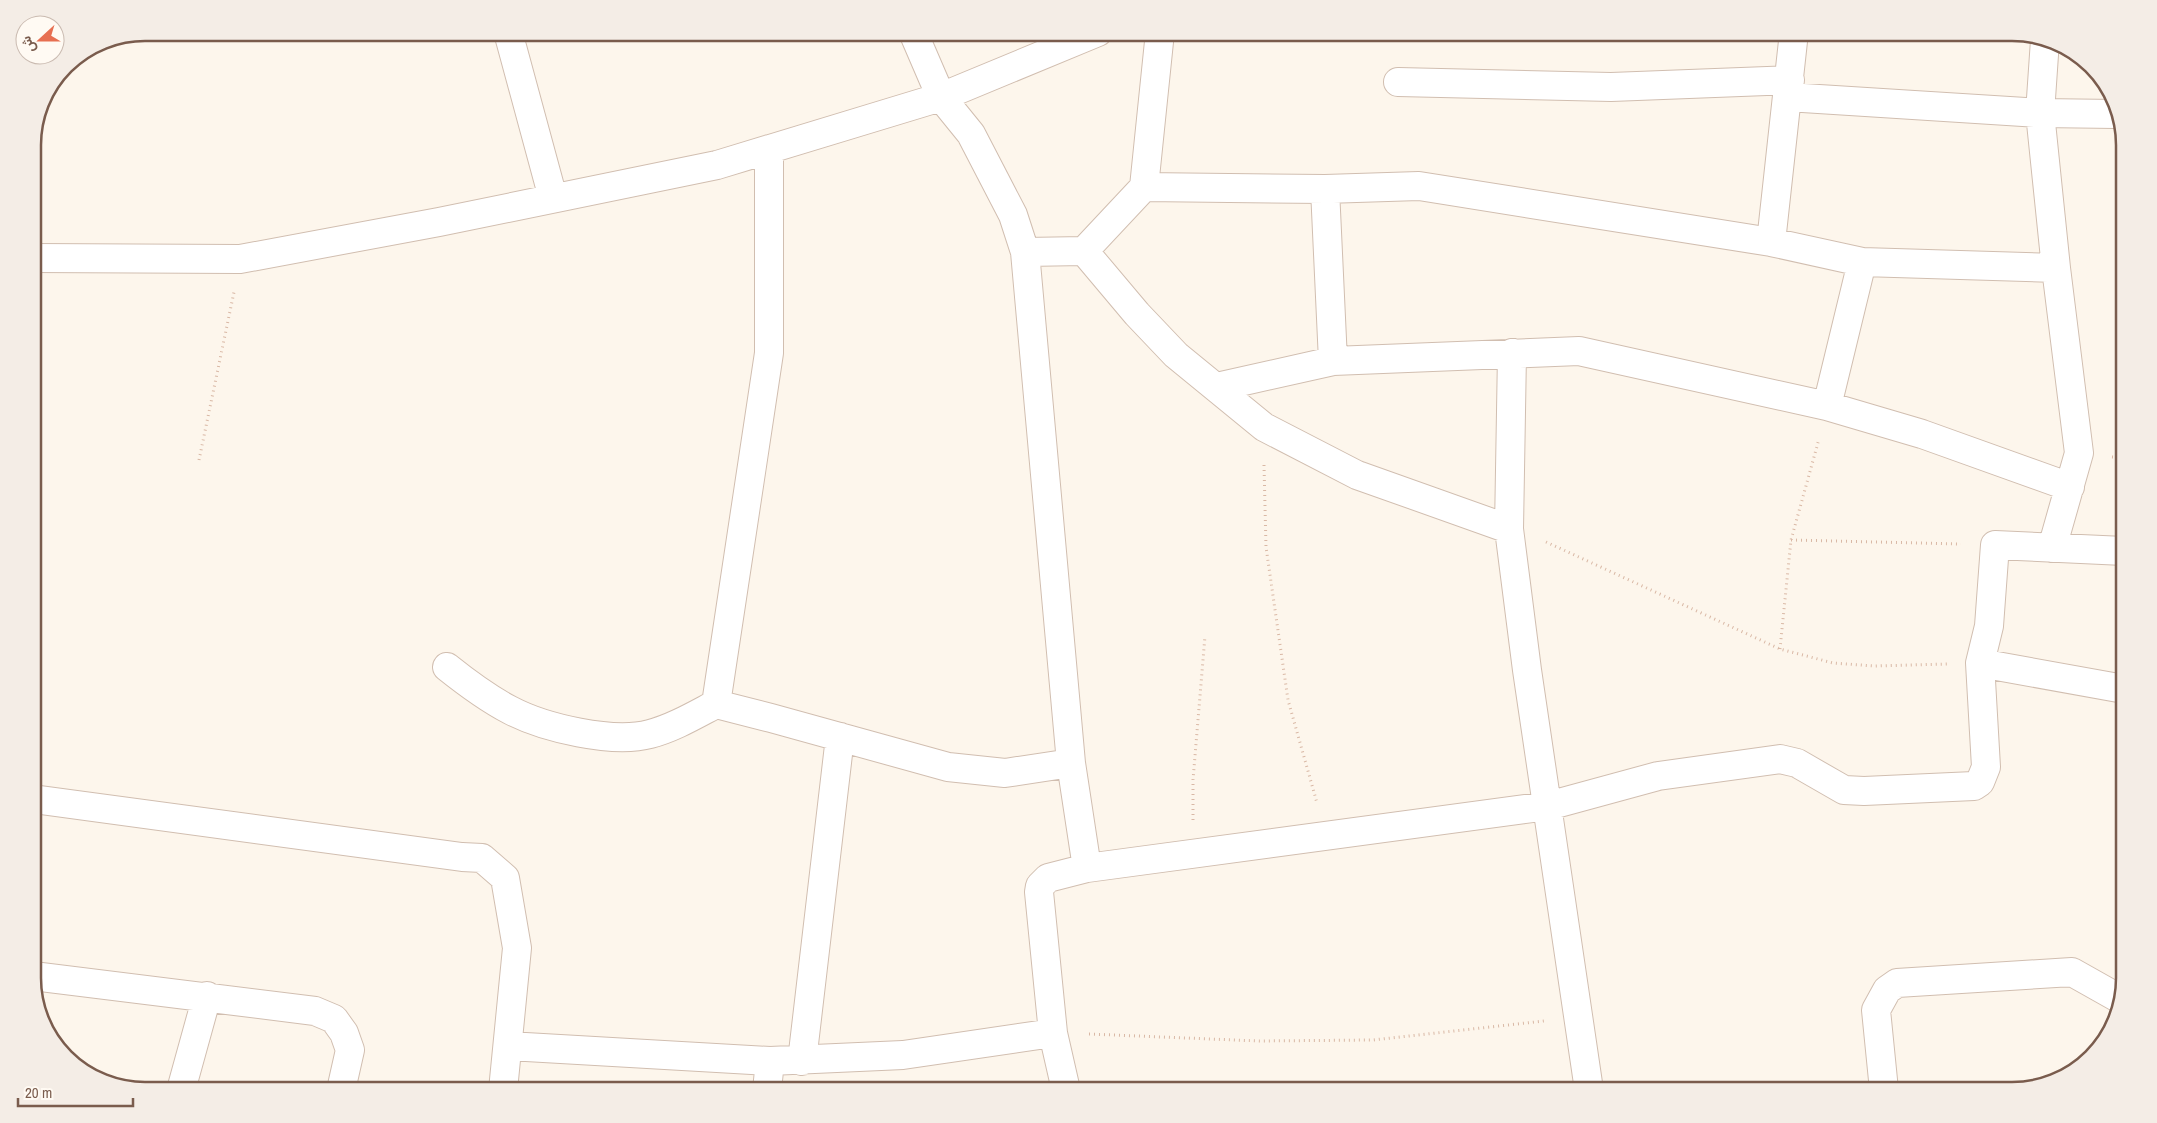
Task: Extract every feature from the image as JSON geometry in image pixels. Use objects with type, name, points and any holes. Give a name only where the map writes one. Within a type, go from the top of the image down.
[{"type":"street","points":[[510,41],[553,198]]},
{"type":"street","points":[[917,41],[941,97],[971,134],[1014,216],[1025,252],[1070,763],[1088,868]]},
{"type":"street","points":[[41,258],[240,259],[439,222],[717,165],[941,97],[1071,41]]},
{"type":"street","points":[[1025,252],[1084,251],[1144,187],[1159,41]]},
{"type":"street","points":[[1771,242],[1793,41]]},
{"type":"street","points":[[2044,47],[2040,113],[2056,268],[2079,453],[2052,548]]},
{"type":"street","points":[[1398,82],[1611,87],[1788,88],[2040,113],[2111,114]]},
{"type":"street","points":[[716,704],[769,353],[769,149]]},
{"type":"street","points":[[1144,187],[1325,189],[1419,186],[1771,242],[1862,262],[2056,268]]},
{"type":"street","points":[[1325,189],[1333,360]]},
{"type":"street","points":[[1084,251],[1137,314],[1176,355],[1264,427],[1357,475],[1509,529]]},
{"type":"street","points":[[1827,406],[1862,262]]},
{"type":"street","points":[[1217,387],[1333,360],[1579,351],[1827,406],[1922,434],[2070,487]]},
{"type":"street","points":[[1512,353],[1509,529],[1527,670],[1588,1082]]},
{"type":"street","points":[[1064,1082],[1053,1033],[1040,886],[1048,878],[1088,868],[1193,852],[1548,806],[1658,776],[1780,759],[1798,763],[1844,790],[1864,791],[1974,786],[1980,782],[1986,767],[1980,663],[1989,626],[1995,544],[2116,551]]},
{"type":"street","points":[[1980,663],[2116,688]]},
{"type":"street","points":[[447,667],[476,690],[512,711],[539,721],[600,737],[649,734],[682,722],[716,704],[958,768],[1005,773],[1070,763]]},
{"type":"street","points":[[802,1060],[840,737]]},
{"type":"street","points":[[41,800],[453,856],[482,858],[505,878],[517,948],[504,1082]]},
{"type":"street","points":[[1883,1082],[1876,1010],[1887,990],[1897,983],[2072,972],[2114,996]]},
{"type":"street","points":[[41,977],[207,996],[315,1011],[334,1019],[344,1033],[350,1050],[344,1082]]},
{"type":"street","points":[[182,1082],[207,996]]},
{"type":"street","points":[[508,1046],[770,1061],[904,1055],[1053,1033]]},
{"type":"street","points":[[769,1082],[770,1061]]},
{"type":"path","points":[[198,460],[240,259]]},
{"type":"path","points":[[1780,649],[1791,540],[1827,406]]},
{"type":"path","points":[[1264,427],[1266,547],[1288,700],[1326,835]]},
{"type":"path","points":[[1509,529],[1548,543],[1780,649],[1833,663],[1866,665],[1980,663]]},
{"type":"path","points":[[1791,540],[1995,544]]},
{"type":"path","points":[[1193,852],[1193,780],[1205,636]]},
{"type":"path","points":[[1053,1033],[1259,1041],[1373,1040],[1577,1017]]}]
